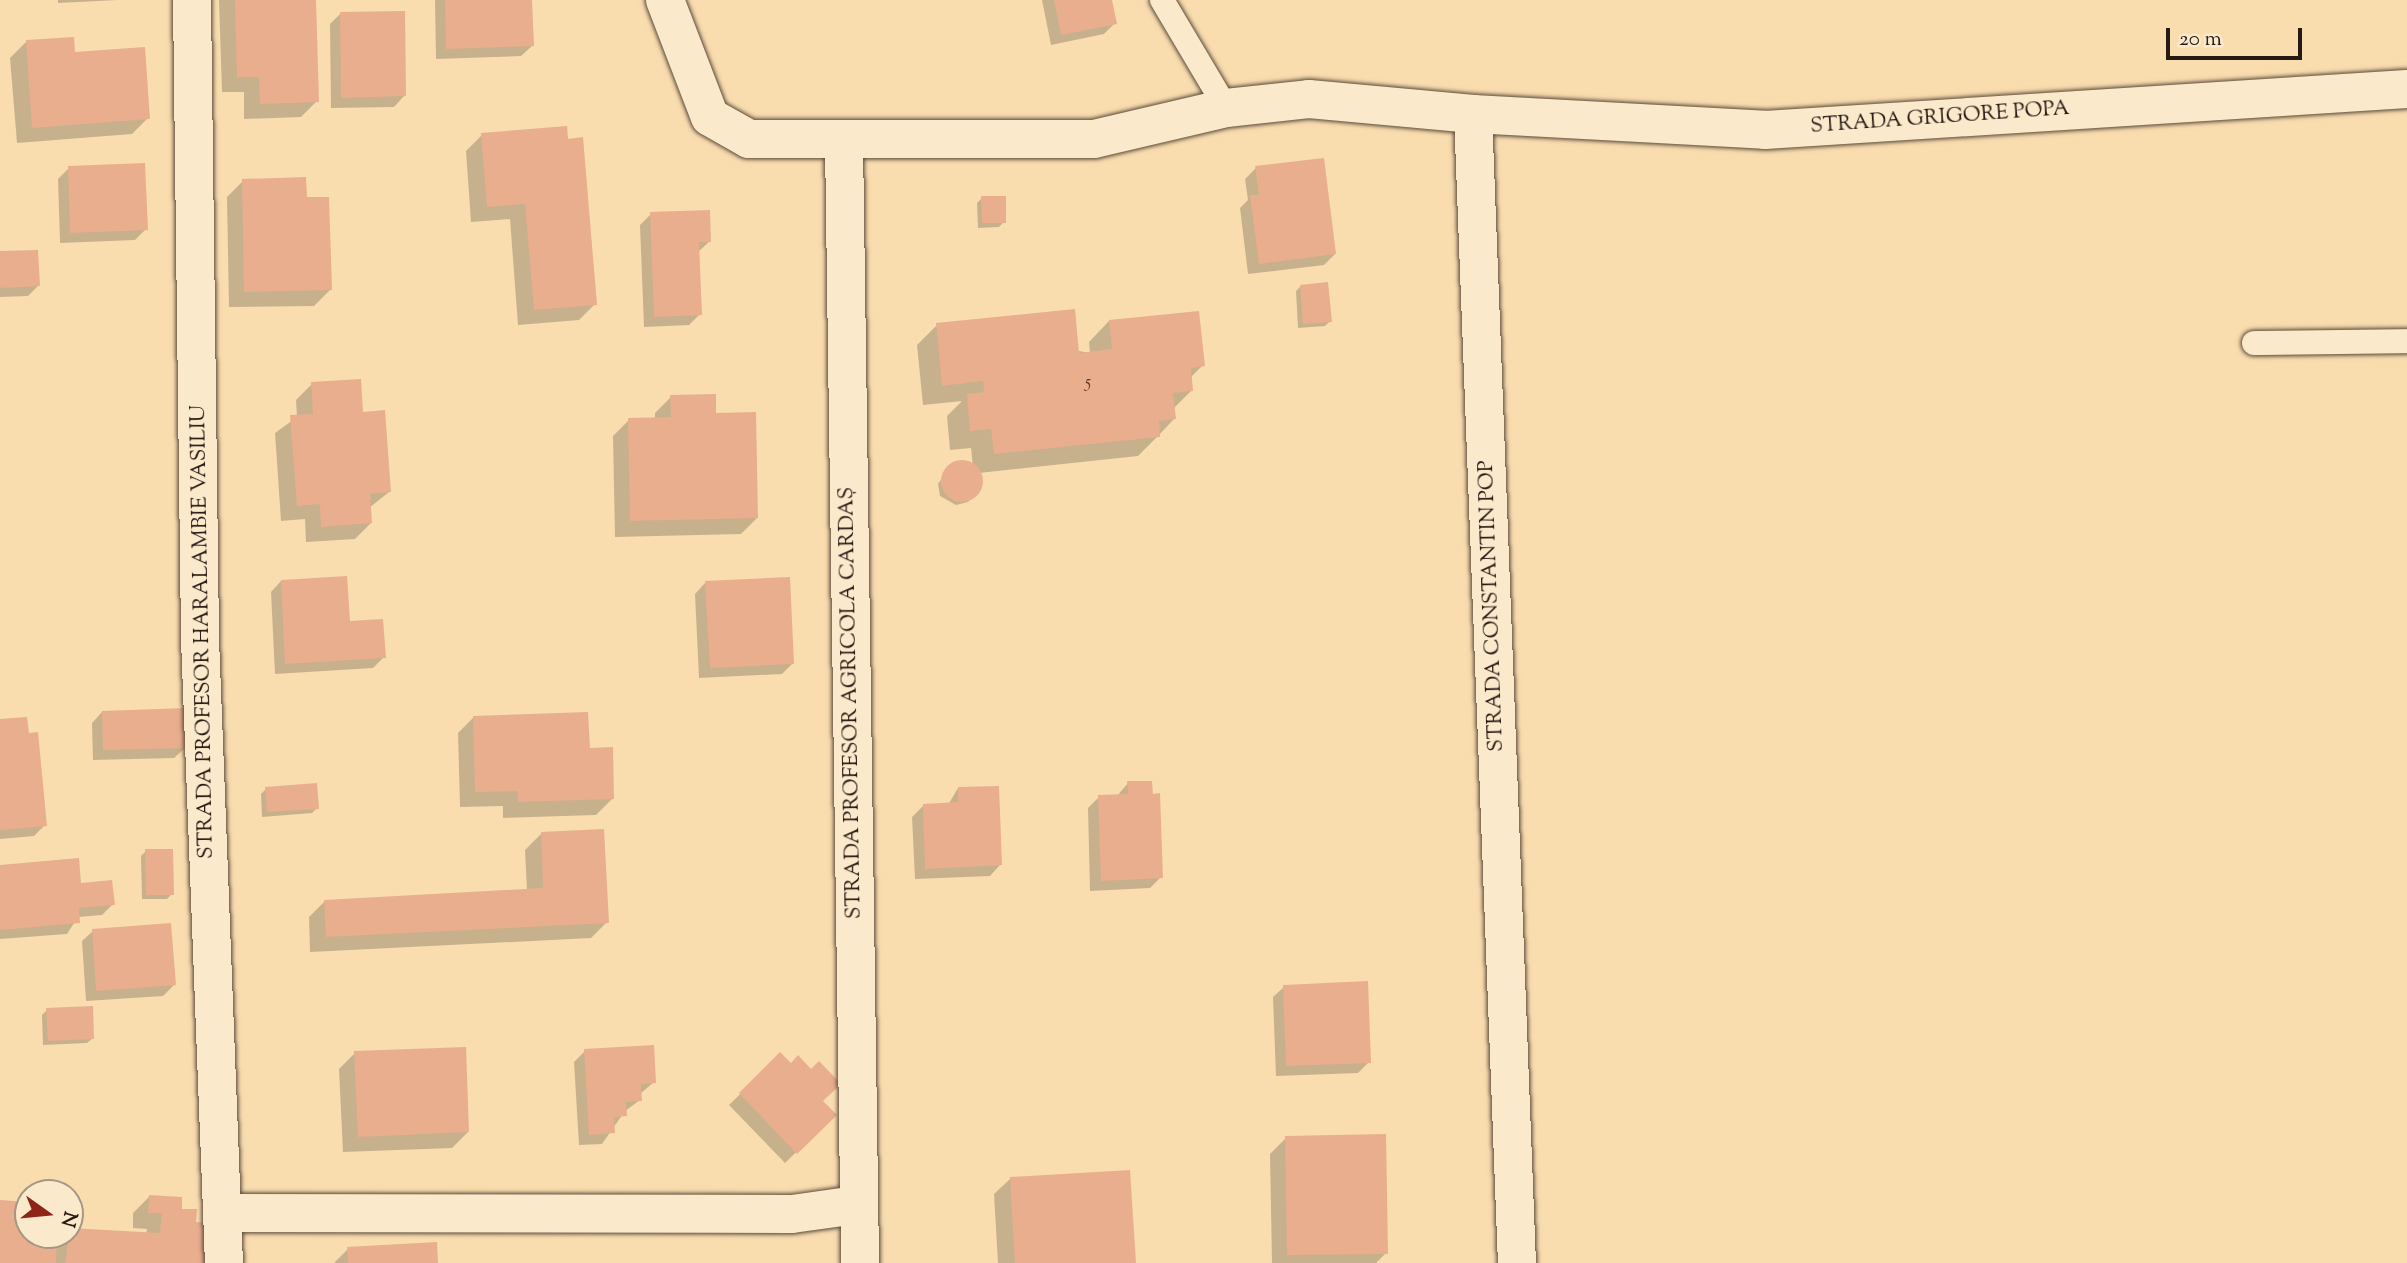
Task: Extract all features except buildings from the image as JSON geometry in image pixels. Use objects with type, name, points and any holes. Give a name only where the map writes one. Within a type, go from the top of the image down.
[{"type":"street","name":"STRADA PROFESOR HARALAMBIE VASILIU","points":[[192,0],[200,639],[224,1263]]},
{"type":"street","points":[[665,0],[710,117],[749,139],[844,142],[1094,139],[1226,107],[1309,99],[1473,114]]},
{"type":"street","name":"STRADA GRIGORE POPA","points":[[1473,114],[1765,130],[2407,89]]},
{"type":"street","name":"STRADA CONSTANTIN POP","points":[[1473,114],[1517,1263]]},
{"type":"street","name":"STRADA PROFESOR AGRICOLA CARDAȘ","points":[[844,142],[857,1205],[860,1263]]},
{"type":"street","points":[[223,1213],[792,1214],[857,1205]]},
{"type":"lane","points":[[1161,0],[1226,107]]},
{"type":"lane","points":[[2254,343],[2407,341]]}]
